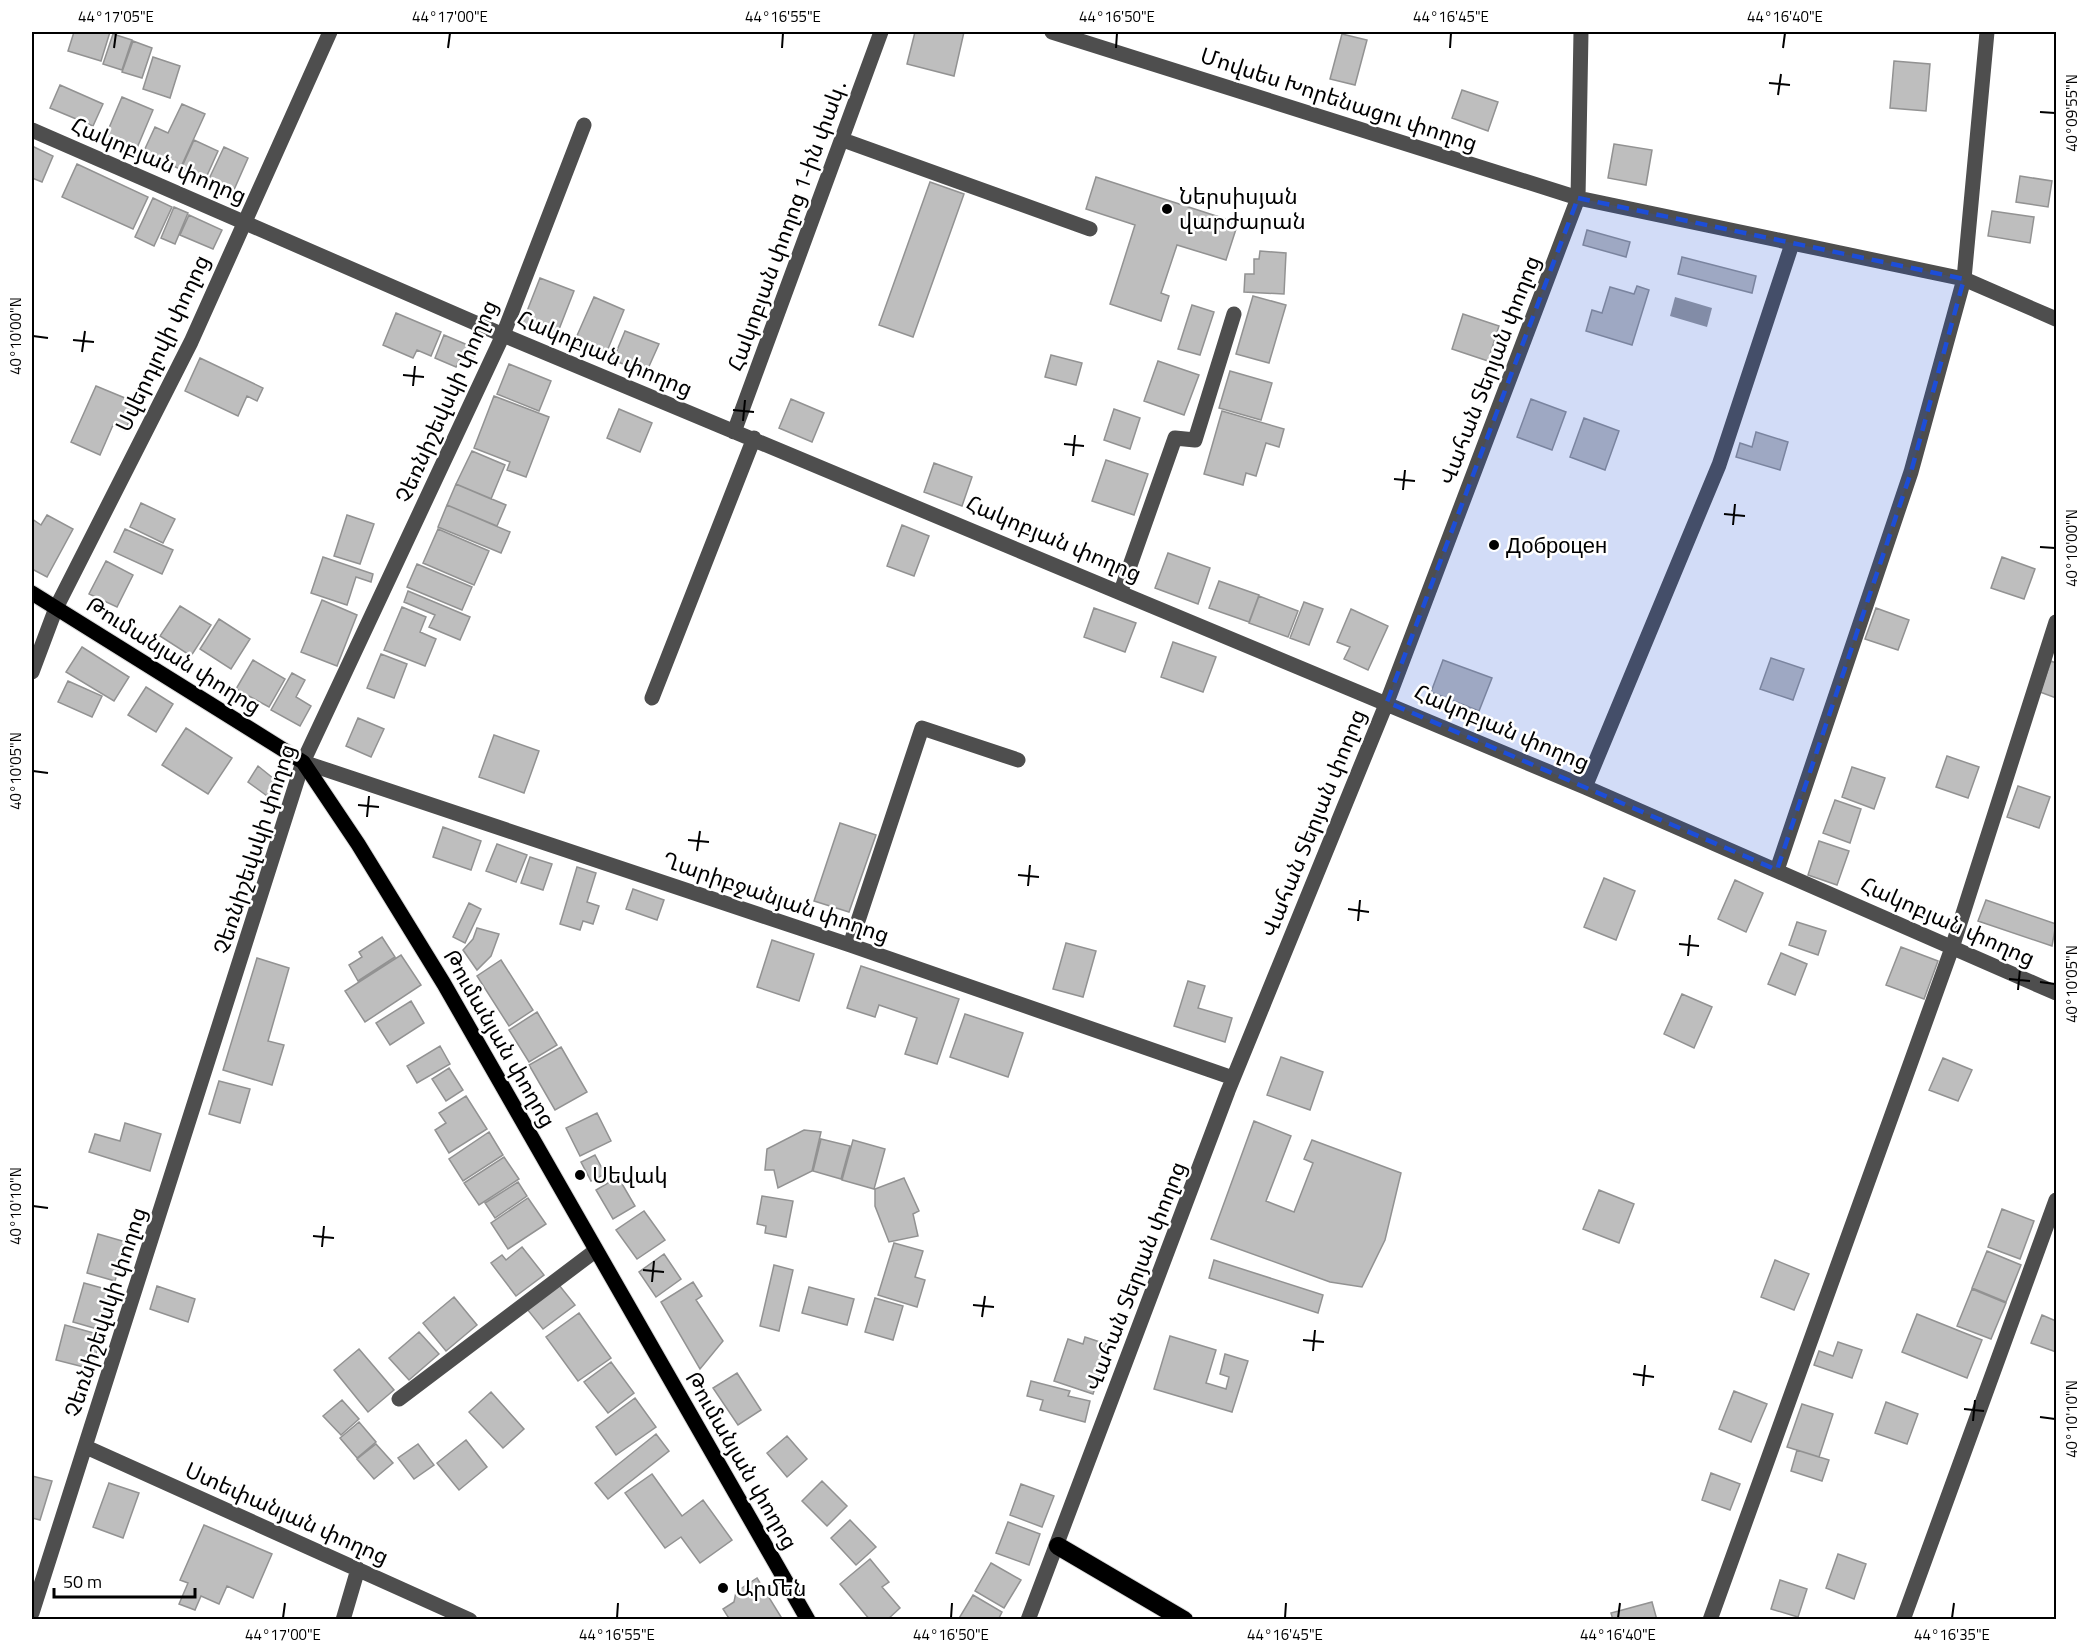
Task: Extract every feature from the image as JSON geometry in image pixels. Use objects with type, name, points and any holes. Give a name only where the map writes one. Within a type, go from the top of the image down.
[{"type":"highway","points":[[1058,1546],[1184,1620]]},
{"type":"main road","name":"Թումանյան փողոց","points":[[32,593],[303,762],[358,844],[444,984],[808,1620]]},
{"type":"street","name":"Սվերդլովի փողոց","points":[[32,672],[56,608],[191,342],[330,32]]},
{"type":"street","name":"Հակոբյան փողոց 1-ին փակ․","points":[[734,432],[881,32]]},
{"type":"street","name":"Մովսես Խորենացու փողոց","points":[[1052,32],[1578,198],[1964,279],[2056,319]]},
{"type":"street","name":"Վահան Տերյան փողոց","points":[[1028,1620],[1058,1546],[1233,1078],[1387,702],[1578,198],[1581,32]]},
{"type":"street","points":[[1777,870],[1911,472],[1964,279],[1987,32]]},
{"type":"street","name":"Չեռնիշեվսկի փողոց","points":[[32,1612],[303,762],[503,335],[584,125]]},
{"type":"street","name":"Հակոբյան փողոց","points":[[32,130],[244,220],[503,335],[1387,702],[2056,993]]},
{"type":"street","points":[[843,140],[1090,229]]},
{"type":"street","points":[[1586,787],[1719,465],[1792,244]]},
{"type":"street","points":[[1122,591],[1175,438],[1195,440],[1234,314]]},
{"type":"street","points":[[652,698],[754,438]]},
{"type":"street","points":[[1710,1620],[1952,948],[2056,622]]},
{"type":"street","points":[[850,945],[922,728],[1018,760]]},
{"type":"street","name":"Ղարիբջանյան փողոց","points":[[303,762],[850,945],[1233,1078]]},
{"type":"street","points":[[1903,1620],[2056,1200]]},
{"type":"street","points":[[399,1399],[595,1251]]},
{"type":"street","name":"Ստեփանյան փողոց","points":[[86,1447],[470,1620]]},
{"type":"street","points":[[343,1620],[358,1569]]},
{"type":"highlighted area","points":[[1578,198],[1964,279],[1911,472],[1777,870],[1387,702]]},
{"type":"shaded area","points":[[1675,297],[1712,308],[1707,327],[1670,316]]},
{"type":"building","points":[[74,32],[110,32],[101,61],[68,51]]},
{"type":"building","points":[[915,32],[964,32],[954,76],[907,64]]},
{"type":"building","points":[[113,34],[132,40],[122,70],[103,64]]},
{"type":"building","points":[[1342,34],[1367,40],[1355,85],[1330,79]]},
{"type":"building","points":[[133,41],[152,48],[142,78],[122,72]]},
{"type":"building","points":[[153,57],[180,66],[170,98],[143,89]]},
{"type":"building","points":[[1894,61],[1930,64],[1926,111],[1890,108]]},
{"type":"building","points":[[60,85],[103,104],[93,126],[50,108]]},
{"type":"building","points":[[1462,90],[1498,102],[1488,131],[1452,118]]},
{"type":"building","points":[[122,97],[153,110],[137,148],[106,135]]},
{"type":"building","points":[[182,104],[205,114],[180,169],[143,153],[155,127],[168,133]]},
{"type":"building","points":[[194,140],[218,151],[205,180],[181,169]]},
{"type":"building","points":[[1614,144],[1652,150],[1646,185],[1608,178]]},
{"type":"building","points":[[32,146],[53,156],[42,182],[32,178]]},
{"type":"building","points":[[224,147],[248,158],[233,192],[208,181]]},
{"type":"building","points":[[77,164],[148,197],[133,229],[62,197]]},
{"type":"building","points":[[2020,176],[2052,181],[2048,207],[2016,202]]},
{"type":"building","points":[[1096,177],[1238,223],[1226,260],[1177,245],[1161,293],[1169,296],[1161,321],[1110,304],[1135,225],[1086,209]]},
{"type":"building","points":[[930,182],[964,194],[913,337],[879,325]]},
{"type":"building","points":[[153,198],[172,207],[154,246],[135,237]]},
{"type":"building","points":[[174,207],[188,213],[175,244],[161,238]]},
{"type":"building","points":[[1992,211],[2034,217],[2030,243],[1988,236]]},
{"type":"building","points":[[189,215],[222,230],[213,249],[180,235]]},
{"type":"building","points":[[1587,230],[1630,242],[1626,257],[1583,245]]},
{"type":"building","points":[[1260,251],[1286,253],[1284,294],[1244,292],[1245,274],[1254,274],[1254,259],[1259,259]]},
{"type":"building","points":[[1682,257],[1756,276],[1752,293],[1678,274]]},
{"type":"building","points":[[540,278],[574,291],[556,337],[522,324]]},
{"type":"building","points":[[1637,286],[1649,290],[1632,345],[1586,331],[1592,310],[1602,313],[1610,287],[1634,294]]},
{"type":"building","points":[[1253,296],[1286,305],[1269,363],[1236,354]]},
{"type":"building","points":[[594,297],[624,310],[603,361],[572,347]]},
{"type":"building","points":[[1192,305],[1214,312],[1200,355],[1178,349]]},
{"type":"building","points":[[396,313],[441,332],[431,356],[417,350],[413,358],[383,345]]},
{"type":"building","points":[[1463,314],[1499,326],[1488,361],[1452,349]]},
{"type":"building","points":[[625,331],[659,344],[646,373],[613,360]]},
{"type":"building","points":[[444,335],[477,349],[472,361],[461,356],[456,367],[435,358]]},
{"type":"building","points":[[1051,355],[1082,363],[1076,385],[1045,377]]},
{"type":"building","points":[[200,358],[263,388],[257,401],[247,396],[238,416],[185,391]]},
{"type":"building","points":[[1158,361],[1199,375],[1184,415],[1144,401]]},
{"type":"building","points":[[509,364],[551,381],[539,411],[497,394]]},
{"type":"building","points":[[1230,371],[1272,383],[1261,420],[1219,408]]},
{"type":"building","points":[[96,386],[137,403],[125,431],[113,425],[100,455],[71,442]]},
{"type":"building","points":[[494,396],[549,417],[526,477],[507,470],[510,462],[474,448]]},
{"type":"building","points":[[791,399],[824,413],[812,442],[779,428]]},
{"type":"building","points":[[1531,399],[1566,412],[1552,450],[1517,437]]},
{"type":"building","points":[[619,409],[652,423],[640,452],[607,438]]},
{"type":"building","points":[[1114,409],[1140,418],[1130,449],[1104,440]]},
{"type":"building","points":[[1222,411],[1284,429],[1279,447],[1266,443],[1256,476],[1246,473],[1243,485],[1204,474]]},
{"type":"building","points":[[1584,418],[1619,431],[1605,470],[1570,457]]},
{"type":"building","points":[[1756,432],[1788,442],[1780,470],[1736,457],[1740,443],[1752,447]]},
{"type":"building","points":[[472,451],[505,465],[491,499],[456,484]]},
{"type":"building","points":[[1106,460],[1148,474],[1134,515],[1092,501]]},
{"type":"building","points":[[934,463],[972,477],[962,506],[924,492]]},
{"type":"building","points":[[456,484],[506,505],[497,526],[447,505]]},
{"type":"building","points":[[141,503],[175,519],[163,543],[130,527]]},
{"type":"building","points":[[447,505],[510,532],[501,553],[438,527]]},
{"type":"building","points":[[47,515],[73,529],[47,577],[32,569],[32,519],[41,525]]},
{"type":"building","points":[[347,515],[374,524],[360,564],[334,556]]},
{"type":"building","points":[[902,525],[929,536],[914,576],[887,566]]},
{"type":"building","points":[[125,529],[173,550],[162,574],[114,552]]},
{"type":"building","points":[[438,529],[489,551],[474,585],[423,563]]},
{"type":"building","points":[[1168,553],[1210,568],[1198,604],[1155,588]]},
{"type":"building","points":[[323,557],[373,574],[371,582],[356,577],[347,605],[311,593]]},
{"type":"building","points":[[2002,557],[2035,569],[2024,599],[1991,588]]},
{"type":"building","points":[[106,561],[133,575],[117,607],[89,594]]},
{"type":"building","points":[[417,564],[472,587],[462,610],[407,587]]},
{"type":"building","points":[[1219,581],[1259,595],[1249,622],[1209,608]]},
{"type":"building","points":[[408,591],[470,617],[460,640],[429,627],[435,615],[404,602]]},
{"type":"building","points":[[1259,596],[1298,611],[1288,637],[1249,623]]},
{"type":"building","points":[[322,600],[357,615],[337,666],[301,652]]},
{"type":"building","points":[[1304,602],[1323,609],[1309,645],[1290,638]]},
{"type":"building","points":[[180,606],[211,625],[191,656],[160,636]]},
{"type":"building","points":[[402,607],[426,617],[420,632],[436,639],[425,666],[384,650]]},
{"type":"building","points":[[1094,608],[1136,623],[1125,652],[1084,637]]},
{"type":"building","points":[[1876,608],[1909,620],[1898,650],[1865,639]]},
{"type":"building","points":[[1351,609],[1388,626],[1368,670],[1344,659],[1350,647],[1337,642]]},
{"type":"building","points":[[219,619],[250,639],[231,669],[200,649]]},
{"type":"building","points":[[1173,642],[1216,657],[1203,692],[1161,677]]},
{"type":"building","points":[[82,647],[129,677],[114,701],[66,672]]},
{"type":"building","points":[[381,654],[407,664],[394,698],[367,688]]},
{"type":"building","points":[[1771,658],[1804,669],[1793,700],[1760,689]]},
{"type":"building","points":[[253,660],[285,679],[269,707],[236,689]]},
{"type":"building","points":[[1443,660],[1492,678],[1479,711],[1431,692]]},
{"type":"building","points":[[2051,661],[2056,663],[2056,698],[2040,692]]},
{"type":"building","points":[[292,673],[305,680],[296,697],[311,706],[300,726],[271,710]]},
{"type":"building","points":[[68,681],[102,696],[92,717],[58,702]]},
{"type":"building","points":[[146,687],[173,704],[156,732],[128,715]]},
{"type":"building","points":[[358,718],[384,729],[371,757],[346,746]]},
{"type":"building","points":[[186,728],[232,758],[208,794],[162,765]]},
{"type":"building","points":[[494,735],[539,751],[524,793],[479,777]]},
{"type":"building","points":[[1947,756],[1979,767],[1968,798],[1936,787]]},
{"type":"building","points":[[258,766],[279,783],[274,801],[248,782]]},
{"type":"building","points":[[1852,767],[1885,778],[1874,809],[1842,797]]},
{"type":"building","points":[[2018,786],[2050,797],[2039,828],[2007,817]]},
{"type":"building","points":[[1835,800],[1861,809],[1850,843],[1823,833]]},
{"type":"building","points":[[840,823],[876,835],[849,912],[814,901]]},
{"type":"building","points":[[443,827],[481,841],[471,870],[433,857]]},
{"type":"building","points":[[1819,841],[1849,851],[1837,885],[1808,875]]},
{"type":"building","points":[[497,844],[527,855],[516,882],[486,871]]},
{"type":"building","points":[[530,857],[552,864],[543,890],[521,883]]},
{"type":"building","points":[[577,867],[596,873],[587,902],[599,906],[593,924],[583,921],[580,930],[560,924]]},
{"type":"building","points":[[1604,878],[1635,891],[1616,940],[1584,927]]},
{"type":"building","points":[[1735,880],[1763,893],[1746,932],[1718,919]]},
{"type":"building","points":[[633,889],[664,900],[657,920],[626,909]]},
{"type":"building","points":[[1986,900],[2056,924],[2052,946],[1978,921]]},
{"type":"building","points":[[469,903],[481,909],[465,943],[453,937]]},
{"type":"building","points":[[1797,922],[1826,931],[1818,955],[1789,945]]},
{"type":"building","points":[[477,928],[499,934],[491,956],[477,970],[463,950],[473,939]]},
{"type":"building","points":[[382,937],[395,957],[358,981],[349,965],[362,957],[359,952]]},
{"type":"building","points":[[772,940],[814,954],[799,1001],[757,987]]},
{"type":"building","points":[[1066,943],[1096,951],[1083,997],[1053,989]]},
{"type":"building","points":[[1901,947],[1938,961],[1924,999],[1886,985]]},
{"type":"building","points":[[1781,953],[1807,964],[1795,995],[1768,984]]},
{"type":"building","points":[[401,955],[421,985],[365,1022],[345,991]]},
{"type":"building","points":[[257,958],[289,968],[268,1041],[284,1045],[272,1085],[223,1070]]},
{"type":"building","points":[[501,960],[533,1010],[509,1026],[477,976]]},
{"type":"building","points":[[861,966],[959,999],[937,1064],[905,1054],[917,1018],[879,1005],[875,1017],[847,1008]]},
{"type":"building","points":[[1188,981],[1205,986],[1198,1008],[1232,1018],[1225,1042],[1174,1026]]},
{"type":"building","points":[[1682,994],[1712,1007],[1694,1048],[1664,1034]]},
{"type":"building","points":[[411,1001],[424,1023],[390,1045],[376,1023]]},
{"type":"building","points":[[537,1012],[557,1045],[529,1062],[509,1030]]},
{"type":"building","points":[[965,1014],[1023,1033],[1008,1077],[950,1057]]},
{"type":"building","points":[[440,1046],[450,1064],[417,1083],[407,1066]]},
{"type":"building","points":[[561,1047],[587,1092],[555,1110],[529,1065]]},
{"type":"building","points":[[1281,1057],[1323,1072],[1310,1110],[1267,1095]]},
{"type":"building","points":[[1943,1058],[1972,1070],[1958,1101],[1929,1090]]},
{"type":"building","points":[[449,1068],[463,1090],[446,1101],[432,1079]]},
{"type":"building","points":[[219,1081],[250,1089],[240,1123],[209,1114]]},
{"type":"building","points":[[466,1096],[487,1129],[449,1153],[435,1130],[446,1123],[439,1113]]},
{"type":"building","points":[[597,1113],[611,1141],[580,1156],[566,1128]]},
{"type":"building","points":[[1254,1121],[1291,1136],[1266,1201],[1294,1212],[1313,1163],[1304,1159],[1312,1140],[1401,1173],[1385,1240],[1362,1287],[1330,1282],[1211,1239]]},
{"type":"building","points":[[125,1123],[161,1134],[150,1171],[89,1152],[95,1134],[120,1141]]},
{"type":"building","points":[[804,1130],[821,1132],[812,1171],[778,1188],[774,1170],[765,1170],[767,1149]]},
{"type":"building","points":[[489,1132],[503,1155],[463,1181],[449,1159]]},
{"type":"building","points":[[821,1139],[850,1146],[841,1179],[813,1171]]},
{"type":"building","points":[[853,1140],[885,1149],[874,1189],[842,1180]]},
{"type":"building","points":[[595,1155],[605,1174],[591,1181],[581,1162]]},
{"type":"building","points":[[504,1157],[519,1179],[479,1205],[464,1183]]},
{"type":"building","points":[[618,1177],[635,1206],[613,1219],[596,1190]]},
{"type":"building","points":[[904,1178],[919,1211],[913,1214],[918,1236],[889,1242],[875,1206],[875,1189]]},
{"type":"building","points":[[518,1182],[527,1196],[495,1218],[485,1203]]},
{"type":"building","points":[[1599,1190],[1634,1204],[1619,1243],[1583,1229]]},
{"type":"building","points":[[762,1196],[793,1201],[786,1237],[765,1233],[766,1226],[757,1224]]},
{"type":"building","points":[[528,1198],[546,1224],[508,1249],[491,1223]]},
{"type":"building","points":[[2002,1209],[2034,1221],[2020,1259],[1988,1247]]},
{"type":"building","points":[[644,1211],[665,1240],[637,1259],[616,1230]]},
{"type":"building","points":[[98,1234],[126,1242],[115,1281],[87,1273]]},
{"type":"building","points":[[894,1243],[923,1251],[915,1277],[925,1280],[917,1307],[878,1295]]},
{"type":"building","points":[[522,1247],[544,1275],[516,1296],[491,1263],[502,1255],[506,1260]]},
{"type":"building","points":[[1987,1251],[2021,1265],[2006,1302],[1972,1288]]},
{"type":"building","points":[[664,1254],[681,1279],[656,1297],[639,1272]]},
{"type":"building","points":[[1214,1260],[1323,1295],[1318,1313],[1209,1278]]},
{"type":"building","points":[[1775,1260],[1809,1274],[1794,1310],[1761,1297]]},
{"type":"building","points":[[774,1265],[793,1270],[779,1331],[760,1326]]},
{"type":"building","points":[[693,1282],[702,1296],[696,1300],[723,1341],[700,1369],[661,1302]]},
{"type":"building","points":[[84,1283],[113,1291],[101,1330],[73,1322]]},
{"type":"building","points":[[559,1285],[575,1305],[543,1329],[527,1309]]},
{"type":"building","points":[[157,1286],[195,1299],[188,1322],[150,1309]]},
{"type":"building","points":[[809,1287],[854,1299],[847,1325],[802,1313]]},
{"type":"building","points":[[1972,1289],[2006,1303],[1991,1339],[1957,1326]]},
{"type":"building","points":[[454,1297],[477,1325],[446,1351],[423,1323]]},
{"type":"building","points":[[875,1298],[903,1306],[893,1340],[865,1332]]},
{"type":"building","points":[[579,1313],[611,1358],[578,1381],[546,1337]]},
{"type":"building","points":[[1917,1314],[1982,1340],[1967,1378],[1902,1352]]},
{"type":"building","points":[[2042,1315],[2056,1321],[2056,1352],[2031,1343]]},
{"type":"building","points":[[65,1325],[101,1335],[92,1369],[56,1360]]},
{"type":"building","points":[[419,1332],[439,1354],[409,1380],[389,1358]]},
{"type":"building","points":[[1170,1336],[1216,1350],[1206,1383],[1226,1389],[1229,1377],[1220,1374],[1225,1354],[1248,1361],[1232,1412],[1154,1389]]},
{"type":"building","points":[[1085,1337],[1109,1345],[1093,1394],[1054,1381],[1068,1339],[1083,1344]]},
{"type":"building","points":[[1838,1342],[1862,1350],[1852,1378],[1814,1365],[1819,1351],[1833,1356]]},
{"type":"building","points":[[359,1349],[394,1390],[368,1412],[334,1370]]},
{"type":"building","points":[[611,1362],[634,1393],[608,1413],[584,1382]]},
{"type":"building","points":[[737,1373],[761,1410],[738,1425],[713,1388]]},
{"type":"building","points":[[1031,1381],[1070,1391],[1068,1396],[1090,1401],[1085,1422],[1040,1410],[1043,1400],[1027,1396]]},
{"type":"building","points":[[1734,1391],[1767,1404],[1751,1442],[1719,1429]]},
{"type":"building","points":[[491,1392],[524,1429],[503,1448],[469,1412]]},
{"type":"building","points":[[635,1398],[656,1427],[616,1455],[596,1427]]},
{"type":"building","points":[[342,1400],[359,1419],[341,1435],[323,1416]]},
{"type":"building","points":[[1886,1402],[1918,1414],[1907,1444],[1875,1433]]},
{"type":"building","points":[[1802,1404],[1833,1414],[1819,1457],[1787,1447]]},
{"type":"building","points":[[359,1422],[376,1442],[357,1458],[340,1438]]},
{"type":"building","points":[[656,1434],[669,1451],[608,1499],[595,1483]]},
{"type":"building","points":[[787,1436],[807,1459],[787,1477],[767,1453]]},
{"type":"building","points":[[466,1440],[487,1467],[459,1490],[437,1463]]},
{"type":"building","points":[[376,1444],[393,1463],[374,1479],[357,1459]]},
{"type":"building","points":[[418,1444],[434,1465],[414,1479],[398,1458]]},
{"type":"building","points":[[1797,1450],[1829,1460],[1822,1481],[1791,1471]]},
{"type":"building","points":[[1711,1473],[1740,1484],[1730,1510],[1702,1500]]},
{"type":"building","points":[[652,1474],[682,1516],[703,1500],[732,1540],[700,1563],[681,1537],[665,1548],[625,1493]]},
{"type":"building","points":[[32,1476],[52,1481],[40,1520],[32,1518]]},
{"type":"building","points":[[822,1481],[847,1506],[827,1526],[802,1501]]},
{"type":"building","points":[[109,1483],[139,1493],[123,1538],[93,1527]]},
{"type":"building","points":[[1021,1484],[1054,1496],[1042,1527],[1010,1515]]},
{"type":"building","points":[[850,1520],[876,1547],[856,1565],[831,1538]]},
{"type":"building","points":[[1008,1522],[1040,1534],[1029,1565],[996,1553]]},
{"type":"building","points":[[204,1525],[272,1554],[253,1598],[227,1586],[219,1604],[201,1596],[195,1610],[179,1604],[188,1583],[180,1580]]},
{"type":"building","points":[[1838,1554],[1866,1564],[1854,1599],[1826,1588]]},
{"type":"building","points":[[870,1559],[889,1582],[882,1587],[900,1608],[887,1620],[870,1620],[840,1584]]},
{"type":"building","points":[[991,1563],[1021,1580],[1004,1608],[975,1591]]},
{"type":"building","points":[[757,1578],[781,1617],[778,1620],[730,1620],[723,1609],[734,1602],[736,1592]]},
{"type":"building","points":[[1780,1580],[1807,1589],[1798,1617],[1771,1609]]},
{"type":"building","points":[[973,1595],[1002,1612],[998,1620],[958,1620]]},
{"type":"building","points":[[1652,1602],[1657,1620],[1613,1620],[1611,1613]]},
{"type":"place","name":"Ներսիսյան վարժարան","points":[[1167,209]]},
{"type":"place","name":"Доброцен","points":[[1494,545]]},
{"type":"place","name":"Սեվակ","points":[[580,1175]]},
{"type":"place","name":"Արմեն","points":[[723,1588]]}]
